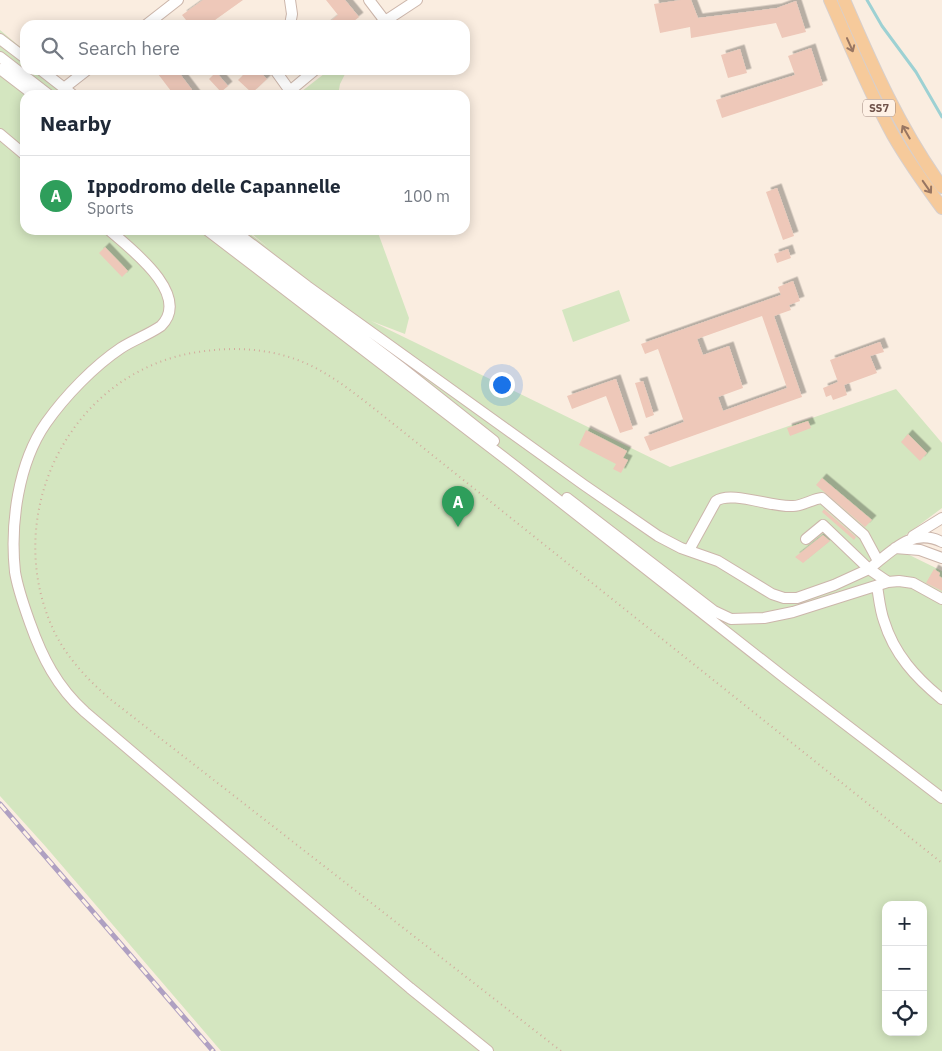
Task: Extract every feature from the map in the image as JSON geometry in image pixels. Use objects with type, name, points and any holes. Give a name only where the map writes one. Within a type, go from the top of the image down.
[{"type":"main road","name":"SS7","points":[[830,0],[890,130],[942,208]]},
{"type":"main road","name":"SS7","points":[[844,0],[897,116],[921,157],[942,187]]},
{"type":"lane","points":[[152,20],[178,0]]},
{"type":"lane","points":[[290,0],[291,20]]},
{"type":"lane","points":[[369,0],[380,20]]},
{"type":"lane","points":[[387,20],[417,0]]},
{"type":"lane","points":[[0,40],[20,54]]},
{"type":"lane","points":[[0,57],[20,73]]},
{"type":"lane","points":[[0,68],[28,90]]},
{"type":"lane","points":[[23,75],[43,90]]},
{"type":"lane","points":[[47,75],[67,90]]},
{"type":"lane","points":[[64,88],[81,75]]},
{"type":"lane","points":[[278,75],[286,90]]},
{"type":"lane","points":[[292,90],[309,75]]},
{"type":"lane","points":[[0,134],[20,151]]},
{"type":"lane","points":[[114,235],[152,270],[165,290],[169,312],[166,321],[161,326],[115,352],[67,397],[45,424],[27,461],[21,479],[17,504],[14,545],[15,566],[21,596],[43,658],[58,682],[85,712],[395,975],[488,1051]]},
{"type":"lane","points":[[214,235],[515,466],[785,678],[942,798]]},
{"type":"lane","points":[[227,235],[402,368],[720,616],[743,620],[771,617],[888,582],[899,581],[912,583],[942,599]]},
{"type":"lane","points":[[240,235],[584,485],[658,536],[718,561],[772,594],[784,598],[797,598],[834,585],[869,569],[895,548],[942,518]]},
{"type":"lane","points":[[689,550],[716,501],[720,499],[732,498],[791,506],[803,505],[822,498],[864,535],[878,561]]},
{"type":"lane","points":[[942,522],[936,530],[938,539],[935,546],[942,558]]},
{"type":"lane","points":[[806,539],[823,525],[869,569],[888,582]]},
{"type":"lane","points":[[907,540],[919,537],[938,539]]},
{"type":"lane","points":[[895,548],[920,550],[942,558]]},
{"type":"lane","points":[[877,586],[883,620],[898,653],[921,681],[942,699]]},
{"type":"path","points":[[561,1051],[110,699],[83,673],[63,647],[52,628],[45,610],[36,576],[33,541],[36,510],[42,488],[51,467],[71,430],[97,399],[119,383],[149,366],[169,358],[189,353],[216,350],[242,349],[266,351],[292,358],[316,368],[382,414],[942,863]]},
{"type":"green space","points":[[0,30],[20,47],[20,75],[54,75],[72,90],[20,90],[20,235],[252,235],[269,248],[253,235],[379,235],[409,318],[405,334],[371,321],[670,467],[896,389],[942,443],[942,508],[891,546],[942,571],[942,1051],[221,1051],[0,796]]},
{"type":"green space","points":[[323,75],[344,75],[339,90],[303,90]]},
{"type":"green space","points":[[619,290],[630,321],[573,342],[562,310]]},
{"type":"building","points":[[203,0],[243,0],[215,20],[186,20],[182,15]]},
{"type":"building","points":[[326,0],[345,0],[359,17],[355,20],[332,20],[338,15]]},
{"type":"building","points":[[691,0],[698,18],[777,8],[796,1],[806,32],[782,38],[776,23],[691,38],[690,27],[660,33],[654,4]]},
{"type":"building","points":[[811,48],[823,85],[722,118],[716,100],[795,75],[788,56]]},
{"type":"building","points":[[740,49],[747,73],[728,78],[721,55]]},
{"type":"building","points":[[159,75],[181,75],[192,90],[170,90]]},
{"type":"building","points":[[213,75],[219,75],[228,86],[223,90],[219,90],[209,79]]},
{"type":"building","points":[[243,75],[263,75],[267,79],[255,90],[249,90],[238,80]]},
{"type":"building","points":[[777,188],[794,236],[783,240],[766,192]]},
{"type":"building","points":[[105,247],[128,271],[122,277],[99,253]]},
{"type":"building","points":[[788,249],[791,258],[777,263],[774,254]]},
{"type":"building","points":[[793,281],[800,301],[789,305],[791,310],[774,316],[802,397],[650,451],[644,437],[684,422],[658,349],[645,354],[641,344],[781,295],[778,287]],"holes":[[[762,316],[787,388],[723,411],[718,397],[743,388],[729,346],[703,355],[697,339]]]},
{"type":"building","points":[[880,342],[884,352],[870,356],[877,373],[844,385],[847,395],[833,400],[831,395],[826,397],[823,388],[838,382],[830,360]]},
{"type":"building","points":[[616,379],[633,429],[620,433],[606,396],[572,409],[567,396]]},
{"type":"building","points":[[643,381],[654,415],[646,418],[635,383]]},
{"type":"building","points":[[808,421],[811,428],[790,436],[787,428]]},
{"type":"building","points":[[586,430],[627,451],[623,458],[628,460],[621,473],[613,469],[616,464],[579,445]]},
{"type":"building","points":[[908,434],[927,453],[920,461],[901,442]]},
{"type":"building","points":[[822,478],[872,520],[865,527],[816,485]]},
{"type":"building","points":[[824,509],[856,537],[854,540],[822,512]]},
{"type":"building","points":[[823,535],[830,541],[803,563],[795,557]]},
{"type":"building","points":[[934,569],[940,573],[939,576],[942,578],[942,591],[926,583]]},
{"type":"waterway","points":[[867,0],[882,26],[916,72],[942,117]]},
{"type":"railway","points":[[0,804],[213,1051]]},
{"type":"place","name":"Ippodromo delle Capannelle","points":[[458,527]]}]
